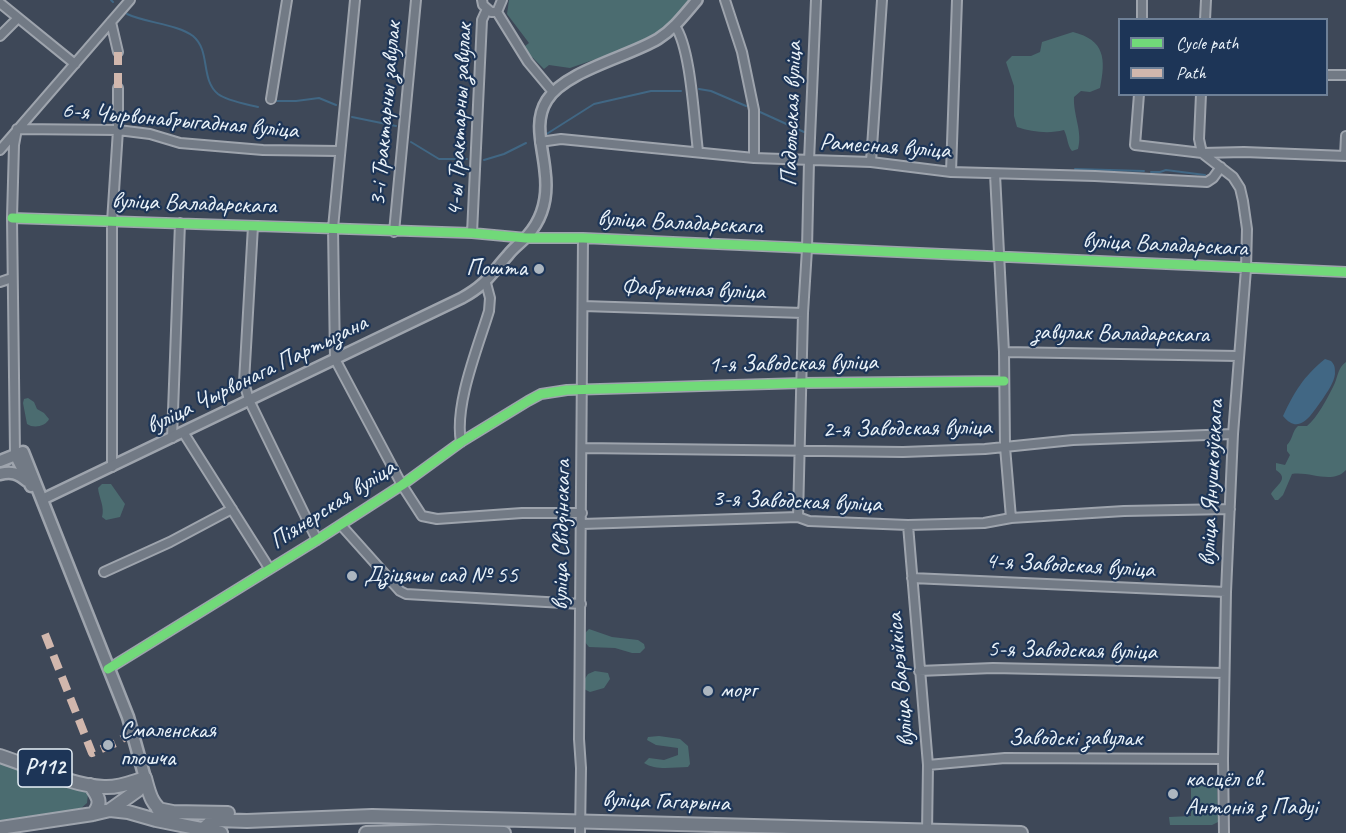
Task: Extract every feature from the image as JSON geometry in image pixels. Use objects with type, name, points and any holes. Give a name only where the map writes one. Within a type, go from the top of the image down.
[{"type":"main road","points":[[0,461],[20,456]]},
{"type":"main road","points":[[0,472],[20,456]]},
{"type":"main road","points":[[20,456],[29,483]]},
{"type":"main road","points":[[20,456],[43,499],[133,733],[157,815],[176,833]]},
{"type":"main road","points":[[0,472],[17,473],[43,499]]},
{"type":"main road","name":"Р112","points":[[0,754],[90,785],[117,786],[145,778]]},
{"type":"main road","points":[[110,810],[138,790],[145,778]]},
{"type":"main road","points":[[90,785],[99,800],[93,814]]},
{"type":"main road","name":"Р112","points":[[0,828],[110,810],[157,815],[202,832],[221,833]]},
{"type":"main road","name":"вуліца Гагарына","points":[[157,815],[173,812],[248,813],[310,819]]},
{"type":"main road","points":[[372,816],[372,833]]},
{"type":"main road","name":"вуліца Гагарына","points":[[202,832],[217,820],[372,816],[580,827],[1020,833]]},
{"type":"main road","points":[[366,833],[504,833]]},
{"type":"street","points":[[0,150],[130,0]]},
{"type":"street","points":[[271,99],[287,0]]},
{"type":"street","points":[[355,0],[333,228],[336,359],[402,485],[425,518],[522,513],[582,513]]},
{"type":"street","name":"3-і Трактарны завулак","points":[[394,231],[416,0]]},
{"type":"street","points":[[482,0],[487,9],[497,12]]},
{"type":"street","points":[[497,12],[502,0]]},
{"type":"street","points":[[461,442],[459,434],[462,401],[489,311],[490,298],[486,283],[510,252],[526,238],[539,218],[545,200],[540,120],[545,102],[553,92],[571,79],[660,38],[675,26],[697,0]]},
{"type":"street","points":[[725,0],[742,52],[754,110],[754,158]]},
{"type":"street","name":"Падольская вуліца","points":[[798,517],[803,313],[816,0]]},
{"type":"street","points":[[871,162],[882,0]]},
{"type":"street","points":[[951,172],[957,0]]},
{"type":"street","points":[[1142,0],[1142,18]]},
{"type":"street","points":[[1205,18],[1206,0]]},
{"type":"street","points":[[0,3],[75,64]]},
{"type":"street","name":"4-ы Трактарны завулак","points":[[472,233],[482,20],[487,9]]},
{"type":"street","points":[[497,12],[528,62],[553,92]]},
{"type":"street","points":[[0,36],[18,18]]},
{"type":"street","points":[[111,22],[118,52]]},
{"type":"street","points":[[675,26],[681,35],[686,52],[698,151]]},
{"type":"street","points":[[1328,75],[1346,75]]},
{"type":"street","points":[[112,467],[112,222],[118,130],[118,88]]},
{"type":"street","points":[[1139,96],[1135,145],[1202,153],[1244,152],[1346,156],[1346,136]]},
{"type":"street","points":[[1201,96],[1199,139],[1202,153]]},
{"type":"street","points":[[17,129],[14,145],[12,278],[14,436],[20,456]]},
{"type":"street","name":"6-я Чырвонабрыгадная вуліца","points":[[17,129],[118,130],[150,134],[180,143],[263,150],[339,151]]},
{"type":"street","name":"Рамесная вуліца","points":[[540,142],[561,139],[754,158],[871,162],[951,172],[1207,182],[1221,167]]},
{"type":"street","name":"вуліца Янушкоўскага","points":[[1202,153],[1233,177],[1240,188],[1247,229],[1233,434],[1226,592],[1224,833]]},
{"type":"street","points":[[995,174],[1004,352],[1005,447],[1011,518]]},
{"type":"street","name":"вуліца Валадарскага","points":[[12,219],[472,233],[526,238],[583,238],[1346,272]]},
{"type":"street","points":[[172,438],[180,223]]},
{"type":"street","points":[[253,226],[244,382],[249,400],[317,540]]},
{"type":"street","name":"вуліца Свідзінскага","points":[[580,827],[583,238]]},
{"type":"street","points":[[0,282],[12,278]]},
{"type":"street","name":"вуліца Чырвонага Партызана","points":[[43,499],[462,298],[486,283]]},
{"type":"street","name":"Фабрычная вуліца","points":[[582,306],[803,313]]},
{"type":"street","name":"завулак Валадарскага","points":[[1004,352],[1238,356]]},
{"type":"street","name":"1-я Заводская вуліца","points":[[583,390],[802,383],[1004,381]]},
{"type":"street","name":"Піянерская вуліца","points":[[108,669],[341,525],[402,485],[461,442],[541,394],[583,390]]},
{"type":"street","points":[[183,432],[269,568]]},
{"type":"street","name":"2-я Заводская вуліца","points":[[582,448],[903,453],[1073,440],[1233,434]]},
{"type":"street","points":[[104,572],[170,542],[232,509]]},
{"type":"street","name":"3-я Заводская вуліца","points":[[582,524],[798,517],[809,521],[908,525],[984,523],[1011,518],[1124,511],[1230,509]]},
{"type":"street","points":[[341,525],[400,591],[406,594],[581,604]]},
{"type":"street","name":"вуліца Варэйкіса","points":[[908,525],[928,765],[927,831]]},
{"type":"street","name":"4-я Заводская вуліца","points":[[912,578],[1226,592]]},
{"type":"street","name":"5-я Заводская вуліца","points":[[919,671],[993,668],[1224,673]]},
{"type":"street","name":"Заводскі завулак","points":[[928,765],[1005,758],[1223,759]]},
{"type":"green space","points":[[509,0],[691,0],[665,28],[625,49],[570,68],[549,65],[544,69],[525,50],[525,46],[529,43],[507,14]]},
{"type":"green space","points":[[1073,32],[1092,40],[1097,46],[1101,52],[1103,68],[1100,88],[1090,92],[1081,91],[1074,97],[1079,143],[1078,149],[1072,151],[1064,130],[1040,132],[1017,127],[1014,116],[1014,86],[1006,62],[1012,56],[1031,56],[1040,52],[1042,42]]},
{"type":"green space","points":[[1346,362],[1346,470],[1334,477],[1292,474],[1283,495],[1275,500],[1271,494],[1282,479],[1276,470],[1276,463],[1285,465],[1290,455],[1287,445],[1295,430],[1298,426],[1307,426],[1322,408],[1341,367]]},
{"type":"green space","points":[[28,398],[49,419],[43,425],[30,426],[27,424],[23,403],[24,399]]},
{"type":"green space","points":[[102,484],[111,484],[125,504],[120,517],[106,520],[102,517],[98,488]]},
{"type":"green space","points":[[589,629],[612,637],[638,640],[644,644],[645,648],[640,653],[632,653],[615,648],[589,647],[584,641],[584,634]]},
{"type":"green space","points":[[595,671],[608,673],[610,679],[604,688],[590,692],[584,689],[582,683],[588,674]]},
{"type":"green space","points":[[648,737],[680,739],[688,746],[690,764],[688,767],[660,768],[644,763],[649,758],[664,760],[678,755],[678,748],[656,745],[647,740]]},
{"type":"green space","points":[[0,760],[83,788],[88,794],[87,803],[79,810],[0,821]]},
{"type":"green space","points":[[1191,782],[1217,782],[1218,822],[1212,825],[1170,825],[1169,817],[1191,816]]},
{"type":"water","points":[[1325,359],[1331,361],[1335,368],[1330,387],[1305,421],[1300,424],[1289,422],[1283,416],[1300,385]]},
{"type":"waterway","points":[[127,14],[179,29],[193,36],[202,49],[212,88],[218,94],[231,100],[258,107]]},
{"type":"waterway","points":[[699,89],[711,91],[746,106]]},
{"type":"waterway","points":[[545,135],[594,104],[651,91],[681,91]]},
{"type":"waterway","points":[[277,101],[319,98],[336,105]]},
{"type":"waterway","points":[[760,112],[804,132]]},
{"type":"waterway","points":[[352,117],[396,126]]},
{"type":"waterway","points":[[411,142],[439,159],[467,159]]},
{"type":"waterway","points":[[484,160],[504,154],[526,143]]},
{"type":"waterway","points":[[1075,169],[1144,171]]},
{"type":"waterway","points":[[1151,172],[1166,170],[1205,175]]},
{"type":"marked path","points":[[118,52],[118,88]]},
{"type":"marked path","points":[[45,634],[92,753],[128,735]]},
{"type":"cycle path","points":[[12,218],[472,233],[526,238],[583,238],[1346,272]]},
{"type":"cycle path","points":[[108,669],[317,540],[402,485],[461,442],[541,394],[567,390],[802,383],[1004,381]]},
{"type":"place","name":"Пошта","points":[[539,269]]},
{"type":"place","name":"Дзіцячы сад № 55","points":[[352,576]]},
{"type":"place","name":"морг","points":[[708,691]]},
{"type":"place","name":"Смаленская плошча","points":[[108,745]]},
{"type":"place","name":"касцёл св. Антонія з Падуі","points":[[1173,794]]}]
